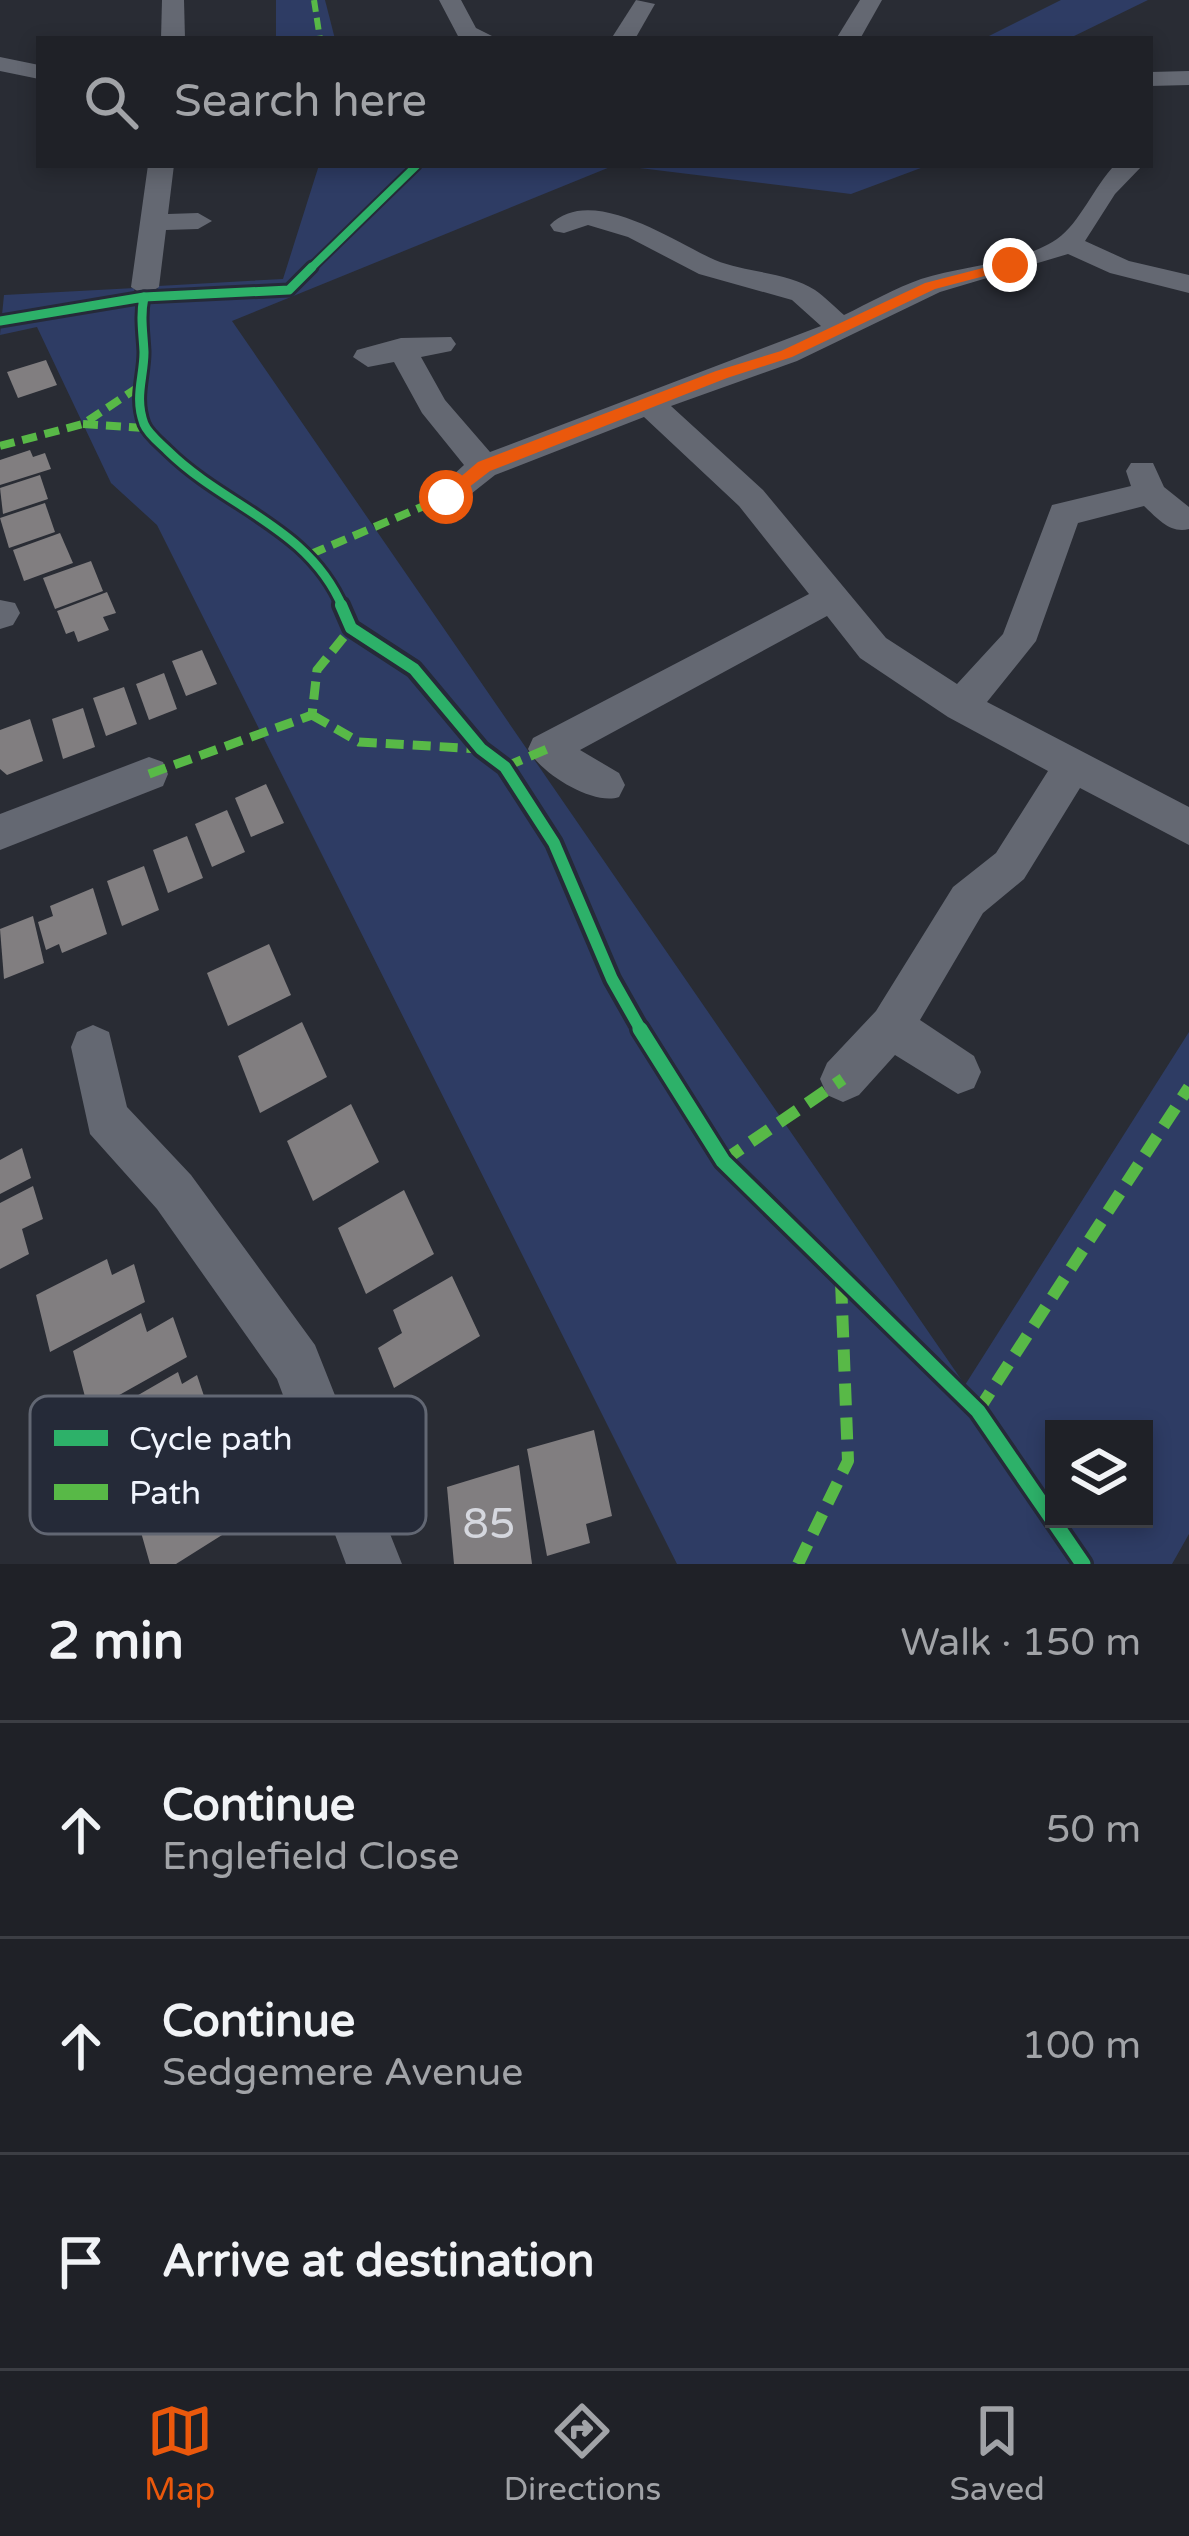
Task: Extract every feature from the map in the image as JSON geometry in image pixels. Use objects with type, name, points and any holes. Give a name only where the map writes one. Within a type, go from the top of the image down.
[{"type":"street","points":[[173,0],[173,36]]},
{"type":"street","points":[[450,0],[467,33],[476,36]]},
{"type":"street","points":[[850,36],[872,0]]},
{"type":"street","points":[[624,36],[632,11]]},
{"type":"street","points":[[0,64],[36,71]]},
{"type":"street","points":[[1153,80],[1189,78]]},
{"type":"street","points":[[145,286],[160,168]]},
{"type":"street","points":[[446,497],[484,466],[842,329],[930,286],[1042,256],[1068,244],[1088,222],[1104,191],[1127,168]]},
{"type":"street","points":[[580,213],[638,231],[709,268],[802,294],[842,329]]},
{"type":"street","points":[[151,223],[198,221]]},
{"type":"street","points":[[1068,244],[1120,267],[1189,284]]},
{"type":"street","points":[[368,357],[441,344]]},
{"type":"street","points":[[401,348],[433,406],[484,466]]},
{"type":"street","points":[[648,403],[752,498],[873,648],[961,706],[1189,827]]},
{"type":"street","points":[[961,706],[1018,641],[1064,514],[1146,482],[1181,519]]},
{"type":"street","points":[[605,785],[547,749],[831,598]]},
{"type":"street","points":[[843,1079],[892,1026],[968,899],[1010,866],[1072,767]]},
{"type":"street","points":[[0,832],[149,774]]},
{"type":"street","points":[[892,1026],[958,1072]]},
{"type":"street","points":[[93,1047],[106,1118],[174,1192],[297,1363],[310,1396]]},
{"type":"street","points":[[363,1534],[374,1564]]},
{"type":"shaded area","points":[[276,0],[325,0],[334,36],[276,36]]},
{"type":"shaded area","points":[[1061,0],[1148,0],[1074,36],[989,36]]},
{"type":"shaded area","points":[[318,168],[608,168],[232,321],[965,1385],[1189,1032],[1189,1534],[1172,1564],[677,1564],[157,525],[111,483],[37,327],[0,335],[4,295],[135,288],[130,304],[155,299],[158,286],[283,279]]},
{"type":"shaded area","points":[[639,168],[921,168],[851,194]]},
{"type":"building","points":[[46,360],[57,385],[18,398],[7,372]]},
{"type":"building","points":[[30,450],[33,457],[45,453],[51,469],[0,485],[0,460]]},
{"type":"building","points":[[40,475],[48,499],[3,514],[0,488]]},
{"type":"building","points":[[45,503],[55,532],[9,548],[0,518]]},
{"type":"building","points":[[60,533],[73,563],[24,581],[13,550]]},
{"type":"building","points":[[91,561],[103,591],[55,609],[43,578]]},
{"type":"building","points":[[107,592],[116,613],[103,617],[109,630],[78,642],[74,631],[66,634],[57,611]]},
{"type":"building","points":[[202,650],[217,684],[186,696],[172,661]]},
{"type":"building","points":[[164,673],[177,709],[149,720],[136,684]]},
{"type":"building","points":[[124,687],[137,724],[106,736],[93,698]]},
{"type":"building","points":[[83,708],[95,747],[63,759],[52,719]]},
{"type":"building","points":[[30,719],[43,761],[7,775],[0,769],[0,730]]},
{"type":"building","points":[[266,784],[284,823],[251,837],[235,798]]},
{"type":"building","points":[[227,810],[245,852],[212,867],[195,824]]},
{"type":"building","points":[[187,836],[203,878],[168,893],[153,850]]},
{"type":"building","points":[[144,866],[159,910],[122,926],[107,881]]},
{"type":"building","points":[[93,888],[107,934],[62,953],[59,944],[46,950],[38,922],[53,916],[50,906]]},
{"type":"building","points":[[33,916],[44,963],[4,979],[0,929]]},
{"type":"building","points":[[269,944],[291,995],[228,1026],[207,973]]},
{"type":"building","points":[[302,1022],[327,1077],[260,1113],[238,1056]]},
{"type":"building","points":[[351,1104],[379,1162],[313,1201],[287,1141]]},
{"type":"building","points":[[22,1148],[31,1178],[0,1194],[0,1160]]},
{"type":"building","points":[[33,1186],[43,1219],[22,1229],[29,1254],[0,1269],[0,1203]]},
{"type":"building","points":[[404,1190],[434,1254],[366,1294],[338,1228]]},
{"type":"building","points":[[107,1259],[112,1275],[134,1264],[145,1302],[50,1352],[36,1295]]},
{"type":"building","points":[[452,1276],[480,1336],[394,1388],[378,1348],[402,1333],[393,1310]]},
{"type":"building","points":[[141,1313],[147,1332],[173,1317],[187,1357],[118,1396],[85,1396],[73,1351]]},
{"type":"building","points":[[178,1372],[182,1384],[197,1375],[204,1396],[137,1396]]},
{"type":"building","points":[[594,1430],[612,1516],[586,1524],[590,1543],[547,1556],[527,1449]]},
{"type":"building","points":[[519,1465],[532,1564],[454,1564],[447,1487]]},
{"type":"building","points":[[142,1534],[224,1534],[176,1564],[150,1564]]},
{"type":"marked path","points":[[314,0],[320,36]]},
{"type":"marked path","points":[[0,446],[83,424],[137,388]]},
{"type":"marked path","points":[[83,424],[145,428]]},
{"type":"marked path","points":[[311,554],[445,497]]},
{"type":"marked path","points":[[149,774],[312,715],[317,670],[351,628]]},
{"type":"marked path","points":[[312,715],[359,742],[481,749]]},
{"type":"marked path","points":[[505,767],[547,749]]},
{"type":"marked path","points":[[723,1161],[843,1079]]},
{"type":"marked path","points":[[978,1411],[1189,1087]]},
{"type":"marked path","points":[[798,1564],[848,1461],[841,1281]]},
{"type":"cycle path","points":[[144,297],[289,290],[414,168]]},
{"type":"cycle path","points":[[0,321],[144,297],[139,322],[144,354],[137,388],[145,428],[194,476],[255,510],[311,554],[332,582],[351,628],[414,669],[481,749],[505,767],[554,843],[612,979],[665,1073],[723,1161],[978,1411],[1083,1564]]},
{"type":"route","points":[[446,497],[484,466],[786,354],[930,286],[1010,265]]}]
